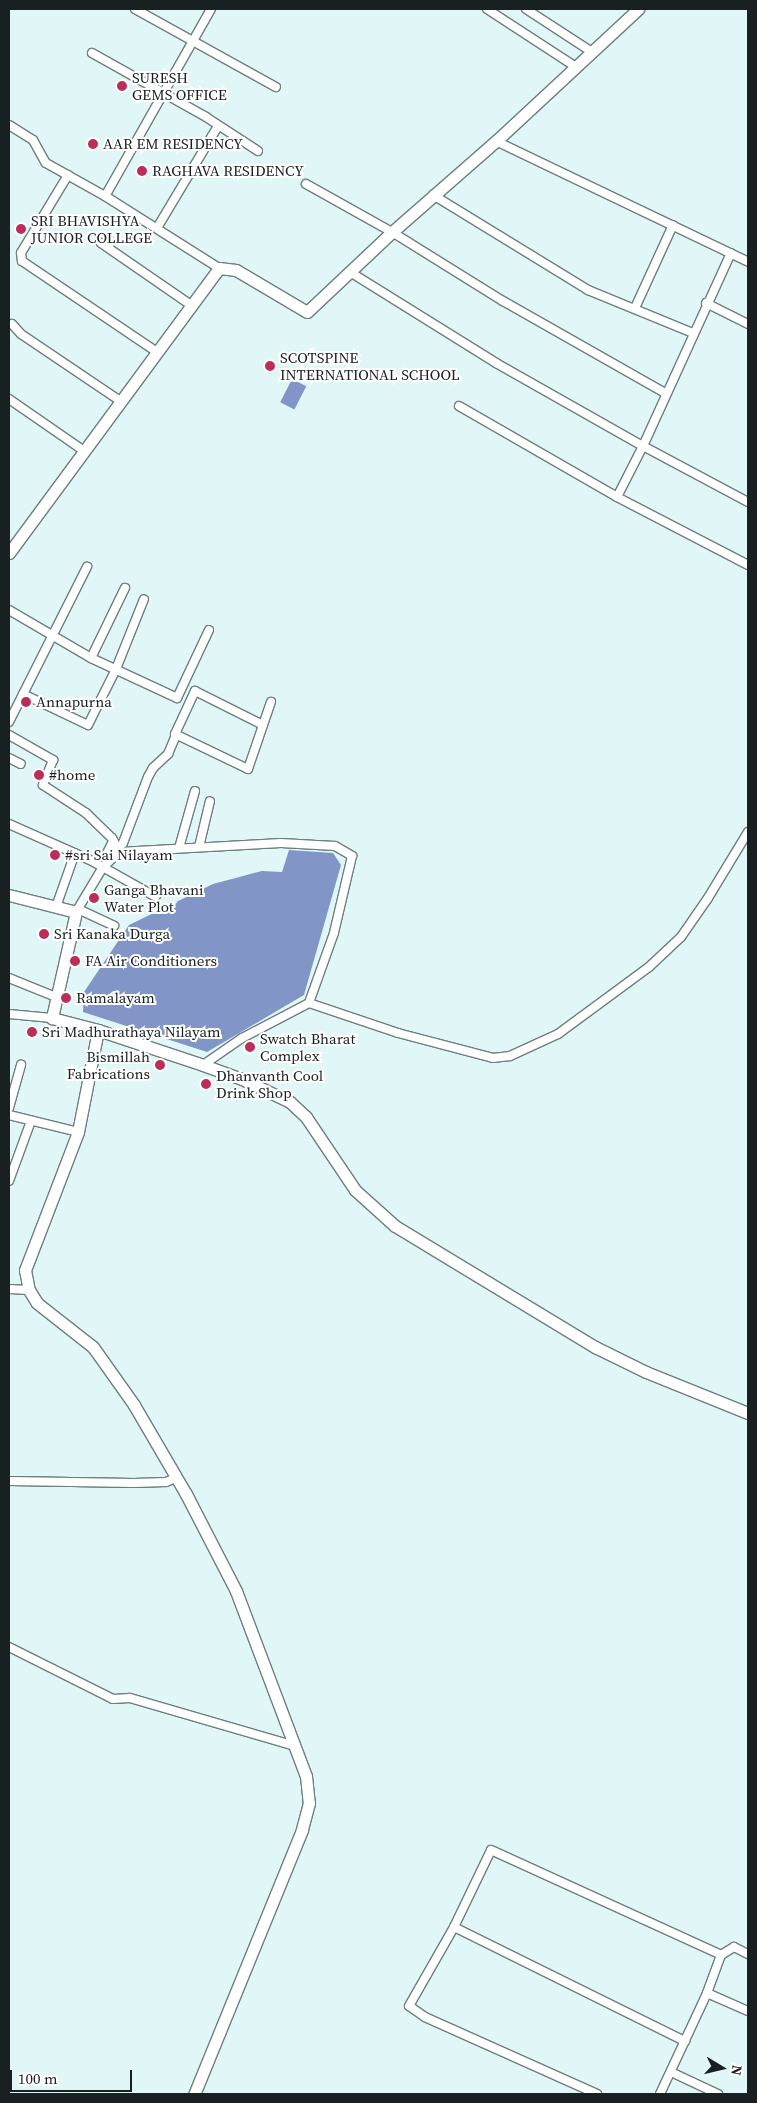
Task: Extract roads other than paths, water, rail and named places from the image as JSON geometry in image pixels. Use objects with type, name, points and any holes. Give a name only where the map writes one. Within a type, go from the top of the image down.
[{"type":"street","points":[[136,9],[276,87]]},
{"type":"street","points":[[105,196],[211,9]]},
{"type":"street","points":[[487,9],[576,67]]},
{"type":"street","points":[[526,9],[592,52]]},
{"type":"street","points":[[9,124],[33,140],[46,163],[105,196],[220,268],[236,270],[307,312],[392,232],[496,141],[638,9]]},
{"type":"street","points":[[92,53],[258,151]]},
{"type":"street","points":[[157,228],[218,126]]},
{"type":"street","points":[[496,141],[748,262]]},
{"type":"street","points":[[68,175],[21,253],[22,261],[158,352]]},
{"type":"street","points":[[306,184],[392,232],[503,301],[665,393]]},
{"type":"street","points":[[433,195],[588,290],[635,308],[693,334]]},
{"type":"street","points":[[635,308],[673,225]]},
{"type":"street","points":[[101,243],[191,305]]},
{"type":"street","points":[[617,497],[643,446],[706,303],[731,253]]},
{"type":"street","points":[[9,553],[220,268]]},
{"type":"street","points":[[350,272],[496,363],[643,446],[748,502]]},
{"type":"street","points":[[706,303],[748,324]]},
{"type":"street","points":[[12,324],[21,334],[122,402]]},
{"type":"street","points":[[9,399],[84,451]]},
{"type":"street","points":[[459,406],[617,497],[748,565]]},
{"type":"street","points":[[9,722],[87,567]]},
{"type":"street","points":[[91,658],[125,588]]},
{"type":"street","points":[[24,694],[88,725],[116,669],[144,599]]},
{"type":"street","points":[[9,610],[91,658],[189,703]]},
{"type":"street","points":[[177,698],[209,630]]},
{"type":"street","points":[[52,1018],[77,910],[105,865],[123,843],[148,777],[153,768],[168,754],[175,734],[195,692],[263,725]]},
{"type":"street","points":[[176,735],[248,769],[271,702]]},
{"type":"street","points":[[9,735],[53,760],[43,785],[86,813],[113,841],[118,850]]},
{"type":"street","points":[[9,758],[21,764]]},
{"type":"street","points":[[179,848],[195,791]]},
{"type":"street","points":[[199,847],[210,801]]},
{"type":"street","points":[[9,824],[105,865],[156,897]]},
{"type":"street","points":[[309,1003],[408,1035],[493,1058],[510,1056],[558,1034],[649,967],[681,937],[708,898],[748,832]]},
{"type":"street","points":[[105,865],[106,854],[113,841]]},
{"type":"street","points":[[118,850],[281,843],[335,846],[352,856],[334,933],[309,1003],[242,1038],[203,1065]]},
{"type":"street","points":[[56,907],[75,853]]},
{"type":"street","points":[[9,894],[56,907],[77,910],[114,926]]},
{"type":"street","points":[[9,978],[56,997]]},
{"type":"street","points":[[9,1014],[52,1018],[98,1030],[242,1079],[290,1102],[306,1117],[355,1190],[395,1226],[595,1347],[646,1372],[748,1413]]},
{"type":"street","points":[[98,1030],[78,1132],[25,1270],[28,1290],[37,1302],[93,1347],[134,1405],[176,1478],[236,1592],[306,1776],[310,1803],[302,1830],[194,2094]]},
{"type":"street","points":[[9,1108],[21,1065]]},
{"type":"street","points":[[9,1115],[78,1132]]},
{"type":"street","points":[[9,1181],[31,1121]]},
{"type":"street","points":[[9,1290],[28,1290]]},
{"type":"street","points":[[9,1481],[134,1483],[166,1482],[176,1478]]},
{"type":"street","points":[[9,1648],[113,1700],[130,1698],[295,1746]]},
{"type":"street","points":[[597,2094],[425,2017],[409,2006],[454,1927],[491,1850],[721,1955]]},
{"type":"street","points":[[454,1927],[685,2041]]},
{"type":"street","points":[[660,2094],[708,1993],[721,1955],[734,1947],[748,1954]]},
{"type":"street","points":[[708,1993],[748,2011]]},
{"type":"street","points":[[671,2072],[718,2094]]},
{"type":"water","points":[[292,379],[306,386],[294,409],[280,402]]},
{"type":"water","points":[[289,850],[333,853],[341,865],[304,995],[207,1052],[83,1012],[84,992],[129,925],[213,884],[262,871],[282,872]]},
{"type":"place","name":"SURESH GEMS OFFICE","points":[[122,86]]},
{"type":"place","name":"AAR EM RESIDENCY","points":[[93,144]]},
{"type":"place","name":"RAGHAVA RESIDENCY","points":[[142,171]]},
{"type":"place","name":"SRI BHAVISHYA JUNIOR COLLEGE","points":[[21,229]]},
{"type":"place","name":"SCOTSPINE INTERNATIONAL SCHOOL","points":[[270,366]]},
{"type":"place","name":"Annapurna","points":[[26,702]]},
{"type":"place","name":"#home","points":[[39,775]]},
{"type":"place","name":"#sri Sai Nilayam","points":[[55,855]]},
{"type":"place","name":"Ganga Bhavani Water Plot","points":[[94,898]]},
{"type":"place","name":"Sri Kanaka Durga","points":[[44,934]]},
{"type":"place","name":"FA Air Conditioners","points":[[75,961]]},
{"type":"place","name":"Ramalayam","points":[[66,998]]},
{"type":"place","name":"Sri Madhurathaya Nilayam","points":[[32,1032]]},
{"type":"place","name":"Swatch Bharat Complex","points":[[250,1047]]},
{"type":"place","name":"Bismillah Fabrications","points":[[160,1065]]},
{"type":"place","name":"Dhanvanth Cool Drink Shop","points":[[206,1084]]}]
